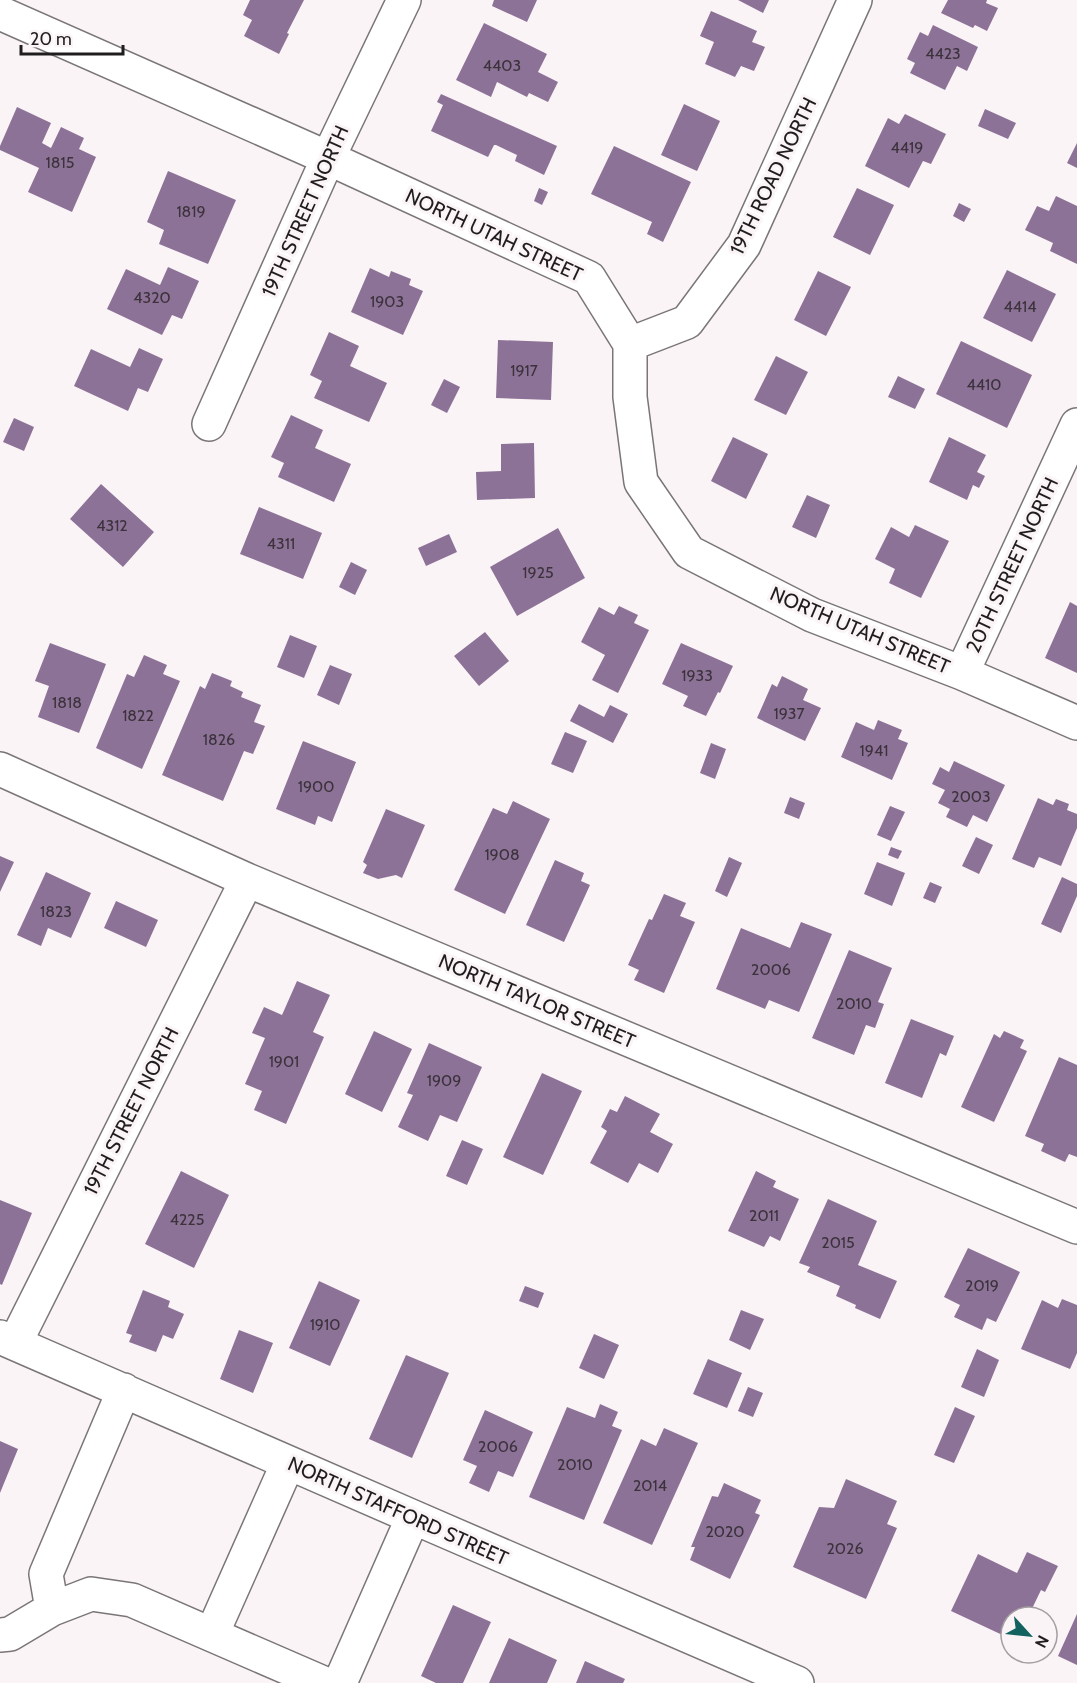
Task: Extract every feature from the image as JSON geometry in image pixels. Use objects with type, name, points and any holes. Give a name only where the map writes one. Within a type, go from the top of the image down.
[{"type":"street","name":"19TH STREET NORTH","points":[[209,424],[328,158],[404,0]]},
{"type":"street","name":"19TH ROAD NORTH","points":[[630,344],[687,322],[744,244],[855,0]]},
{"type":"street","name":"NORTH UTAH STREET","points":[[0,13],[328,158],[589,278],[630,344],[630,398],[641,482],[689,552],[812,615],[962,673],[1077,723]]},
{"type":"street","name":"20TH STREET NORTH","points":[[962,673],[1067,473],[1077,425]]},
{"type":"street","name":"NORTH TAYLOR STREET","points":[[0,769],[247,880],[1077,1227]]},
{"type":"street","name":"19TH STREET NORTH","points":[[8,1340],[247,880]]},
{"type":"street","name":"NORTH STAFFORD STREET","points":[[8,1340],[797,1683]]},
{"type":"street","points":[[52,1609],[46,1574],[124,1390]]},
{"type":"street","points":[[212,1634],[288,1463]]},
{"type":"street","points":[[340,1683],[413,1517]]},
{"type":"street","points":[[0,1635],[10,1634],[52,1609],[91,1594],[132,1600],[323,1683]]},
{"type":"building","points":[[250,0],[304,0],[279,54],[244,36],[252,20],[243,15]]},
{"type":"building","points":[[494,0],[537,0],[527,22],[492,6]]},
{"type":"building","points":[[738,0],[769,0],[763,13]]},
{"type":"building","points":[[948,0],[987,0],[986,3],[998,8],[987,31],[975,25],[973,28],[941,13]]},
{"type":"building","points":[[711,11],[757,31],[752,42],[765,47],[754,71],[741,66],[735,77],[705,64],[714,42],[700,36]]},
{"type":"building","points":[[484,23],[547,54],[538,72],[558,82],[548,102],[529,93],[527,97],[497,82],[491,97],[456,80]]},
{"type":"building","points":[[933,25],[978,47],[967,71],[957,66],[945,90],[910,73],[915,63],[907,59],[920,32],[928,36]]},
{"type":"building","points":[[441,94],[557,146],[544,175],[515,161],[517,155],[496,145],[488,157],[431,131],[443,105],[437,102]]},
{"type":"building","points":[[684,104],[720,121],[697,171],[661,155]]},
{"type":"building","points":[[17,107],[51,123],[42,143],[51,148],[61,127],[84,138],[79,149],[96,157],[72,212],[28,192],[39,168],[0,150]]},
{"type":"building","points":[[985,109],[1016,123],[1008,139],[978,126]]},
{"type":"building","points":[[905,114],[946,134],[931,164],[923,161],[909,188],[865,166],[888,118],[899,124]]},
{"type":"building","points":[[1077,143],[1077,168],[1067,163]]},
{"type":"building","points":[[614,146],[691,182],[663,242],[647,234],[652,222],[591,194]]},
{"type":"building","points":[[168,171],[236,200],[208,264],[159,244],[164,230],[147,222]]},
{"type":"building","points":[[539,188],[548,192],[542,205],[534,201]]},
{"type":"building","points":[[857,188],[894,205],[870,255],[833,237]]},
{"type":"building","points":[[1056,196],[1077,206],[1077,264],[1050,251],[1053,243],[1025,230],[1037,206],[1049,211]]},
{"type":"building","points":[[959,203],[971,209],[964,222],[953,216]]},
{"type":"building","points":[[168,267],[199,281],[182,319],[172,315],[162,335],[107,309],[126,269],[160,285]]},
{"type":"building","points":[[370,268],[389,277],[391,271],[411,279],[409,285],[423,291],[403,335],[351,312]]},
{"type":"building","points":[[1007,270],[1056,294],[1032,342],[983,318]]},
{"type":"building","points":[[818,271],[851,287],[826,336],[794,320]]},
{"type":"building","points":[[329,332],[359,346],[350,366],[387,383],[369,422],[314,398],[322,381],[310,375]]},
{"type":"building","points":[[498,340],[553,342],[551,400],[496,398]]},
{"type":"building","points":[[961,341],[1032,375],[1007,428],[936,394]]},
{"type":"building","points":[[139,348],[163,359],[148,392],[138,388],[128,411],[74,386],[91,349],[130,367]]},
{"type":"building","points":[[776,356],[808,372],[786,415],[754,400]]},
{"type":"building","points":[[898,376],[925,389],[915,409],[888,397]]},
{"type":"building","points":[[444,379],[460,387],[447,413],[431,405]]},
{"type":"building","points":[[291,415],[323,430],[315,448],[351,464],[334,502],[278,477],[284,463],[271,457]]},
{"type":"building","points":[[14,418],[34,427],[24,451],[3,442]]},
{"type":"building","points":[[733,437],[768,454],[746,499],[711,481]]},
{"type":"building","points":[[949,437],[986,455],[977,472],[985,476],[979,488],[973,485],[967,500],[929,482]]},
{"type":"building","points":[[534,443],[535,498],[477,500],[476,472],[501,471],[501,444]]},
{"type":"building","points":[[101,484],[154,532],[123,567],[70,519]]},
{"type":"building","points":[[807,495],[830,505],[816,538],[792,527]]},
{"type":"building","points":[[259,507],[322,533],[303,579],[240,554]]},
{"type":"building","points":[[915,525],[949,541],[921,598],[889,583],[895,569],[875,559],[891,527],[909,537]]},
{"type":"building","points":[[558,528],[585,578],[517,616],[490,567]]},
{"type":"building","points":[[449,534],[457,552],[426,566],[418,548]]},
{"type":"building","points":[[351,562],[367,570],[355,595],[339,587]]},
{"type":"building","points":[[1070,602],[1077,606],[1077,673],[1045,658]]},
{"type":"building","points":[[619,606],[638,615],[634,623],[649,630],[618,693],[592,680],[605,655],[581,642],[599,607],[614,615]]},
{"type":"building","points":[[485,632],[509,661],[479,686],[454,656]]},
{"type":"building","points":[[290,635],[317,646],[304,678],[277,667]]},
{"type":"building","points":[[50,643],[106,664],[79,733],[38,717],[49,686],[35,681]]},
{"type":"building","points":[[681,643],[733,666],[706,716],[683,706],[688,696],[662,684]]},
{"type":"building","points":[[144,655],[167,665],[163,674],[180,681],[142,769],[96,748],[127,674],[134,677]]},
{"type":"building","points":[[330,665],[352,674],[339,705],[317,695]]},
{"type":"building","points":[[212,673],[232,681],[230,686],[243,692],[241,697],[261,705],[254,722],[265,726],[253,754],[244,751],[223,801],[162,775],[200,686],[205,689]]},
{"type":"building","points":[[782,676],[808,689],[803,700],[821,708],[805,741],[757,718],[772,684],[777,687]]},
{"type":"building","points":[[579,704],[604,717],[610,705],[628,714],[613,743],[570,721]]},
{"type":"building","points":[[878,720],[902,730],[898,739],[908,743],[892,780],[841,757],[856,722],[874,730]]},
{"type":"building","points":[[565,732],[587,741],[573,773],[551,764]]},
{"type":"building","points":[[303,741],[356,762],[332,822],[318,816],[315,825],[276,809]]},
{"type":"building","points":[[711,743],[726,749],[715,779],[700,773]]},
{"type":"building","points":[[954,761],[1005,785],[987,822],[973,815],[967,827],[946,817],[950,809],[938,803],[945,790],[932,784],[940,767],[949,772]]},
{"type":"building","points":[[790,797],[805,803],[799,819],[784,813]]},
{"type":"building","points":[[1038,798],[1053,805],[1056,799],[1069,804],[1067,810],[1077,814],[1077,828],[1061,866],[1039,857],[1034,868],[1012,859]]},
{"type":"building","points":[[513,801],[550,819],[505,914],[454,890],[493,808],[507,814]]},
{"type":"building","points":[[890,806],[905,812],[891,841],[877,835]]},
{"type":"building","points":[[386,809],[425,825],[402,878],[396,875],[378,879],[363,873],[367,865],[363,862]]},
{"type":"building","points":[[976,837],[993,845],[979,874],[962,866]]},
{"type":"building","points":[[891,847],[902,851],[898,859],[888,855]]},
{"type":"building","points":[[0,856],[14,862],[0,892]]},
{"type":"building","points":[[729,857],[742,863],[727,897],[715,891]]},
{"type":"building","points":[[555,860],[584,873],[581,881],[590,885],[564,942],[526,925]]},
{"type":"building","points":[[877,862],[905,873],[892,906],[864,894]]},
{"type":"building","points":[[46,872],[91,893],[71,938],[48,928],[41,946],[17,935]]},
{"type":"building","points":[[1062,877],[1077,884],[1077,896],[1061,933],[1041,924]]},
{"type":"building","points":[[930,882],[942,887],[935,903],[923,898]]},
{"type":"building","points":[[664,894],[686,903],[680,916],[695,922],[664,993],[634,980],[639,970],[628,965],[649,919],[652,920]]},
{"type":"building","points":[[116,901],[158,920],[146,947],[104,928]]},
{"type":"building","points":[[801,922],[832,934],[799,1012],[769,1000],[765,1009],[716,989],[741,928],[790,948]]},
{"type":"building","points":[[849,950],[892,968],[878,1002],[884,1004],[875,1028],[866,1025],[854,1055],[812,1038]]},
{"type":"building","points":[[297,981],[330,995],[313,1032],[324,1037],[286,1124],[254,1110],[262,1091],[245,1084],[265,1038],[252,1033],[264,1007],[282,1015]]},
{"type":"building","points":[[911,1019],[954,1036],[946,1056],[940,1053],[922,1098],[885,1083]]},
{"type":"building","points":[[374,1031],[412,1049],[382,1112],[345,1094]]},
{"type":"building","points":[[1004,1031],[1024,1040],[1020,1048],[1027,1051],[994,1122],[961,1107],[994,1034],[1000,1038]]},
{"type":"building","points":[[429,1043],[482,1067],[457,1122],[440,1115],[428,1141],[398,1127],[413,1095],[407,1093]]},
{"type":"building","points":[[1059,1057],[1077,1065],[1077,1157],[1069,1154],[1065,1162],[1041,1151],[1044,1144],[1025,1136]]},
{"type":"building","points":[[542,1073],[582,1091],[543,1175],[503,1157]]},
{"type":"building","points":[[625,1096],[660,1114],[650,1132],[673,1144],[658,1173],[639,1163],[628,1183],[590,1163],[607,1131],[601,1127],[610,1109],[617,1112]]},
{"type":"building","points":[[462,1140],[483,1149],[467,1185],[446,1176]]},
{"type":"building","points":[[181,1171],[229,1195],[194,1268],[145,1244]]},
{"type":"building","points":[[756,1171],[776,1181],[773,1187],[799,1199],[780,1241],[770,1236],[764,1247],[728,1231]]},
{"type":"building","points":[[828,1199],[877,1221],[858,1265],[897,1281],[880,1319],[855,1308],[856,1305],[836,1296],[840,1286],[807,1272],[810,1267],[799,1263]]},
{"type":"building","points":[[0,1200],[32,1213],[2,1285],[0,1284]]},
{"type":"building","points":[[968,1248],[1020,1272],[996,1322],[987,1318],[982,1330],[954,1317],[960,1305],[944,1297]]},
{"type":"building","points":[[319,1281],[360,1300],[330,1366],[289,1348]]},
{"type":"building","points":[[525,1286],[544,1293],[538,1308],[519,1301]]},
{"type":"building","points":[[143,1290],[170,1301],[168,1307],[184,1314],[173,1339],[163,1335],[156,1352],[129,1342],[132,1335],[126,1333]]},
{"type":"building","points":[[1062,1299],[1077,1305],[1077,1353],[1070,1369],[1021,1349],[1042,1300],[1058,1308]]},
{"type":"building","points":[[741,1310],[764,1319],[750,1350],[729,1340]]},
{"type":"building","points":[[239,1330],[273,1343],[253,1393],[220,1379]]},
{"type":"building","points":[[594,1334],[619,1345],[604,1379],[579,1368]]},
{"type":"building","points":[[977,1349],[999,1360],[984,1397],[961,1387]]},
{"type":"building","points":[[406,1355],[449,1373],[412,1458],[369,1439]]},
{"type":"building","points":[[708,1359],[742,1373],[727,1408],[693,1394]]},
{"type":"building","points":[[748,1387],[763,1393],[753,1417],[738,1411]]},
{"type":"building","points":[[600,1404],[618,1412],[612,1426],[622,1430],[584,1520],[529,1497],[567,1407],[595,1418]]},
{"type":"building","points":[[955,1407],[975,1416],[954,1463],[934,1455]]},
{"type":"building","points":[[485,1410],[533,1432],[513,1477],[498,1471],[489,1492],[469,1483],[477,1466],[463,1460]]},
{"type":"building","points":[[664,1428],[698,1443],[652,1545],[603,1523],[641,1439],[656,1446]]},
{"type":"building","points":[[0,1441],[18,1449],[0,1493]]},
{"type":"building","points":[[846,1479],[897,1501],[887,1524],[897,1528],[866,1599],[793,1567],[819,1507],[834,1508]]},
{"type":"building","points":[[724,1483],[761,1500],[755,1513],[760,1515],[730,1579],[690,1560],[695,1547],[691,1547],[712,1496],[718,1497]]},
{"type":"building","points":[[1027,1552],[1058,1566],[1045,1592],[1041,1590],[1034,1605],[999,1605],[999,1633],[951,1611],[978,1554],[1017,1573]]},
{"type":"building","points":[[453,1605],[491,1622],[463,1683],[436,1683],[421,1676]]},
{"type":"building","points":[[1077,1614],[1077,1665],[1059,1656]]},
{"type":"building","points":[[509,1638],[557,1660],[547,1683],[489,1683]]},
{"type":"building","points":[[585,1661],[625,1679],[623,1683],[576,1683]]}]
